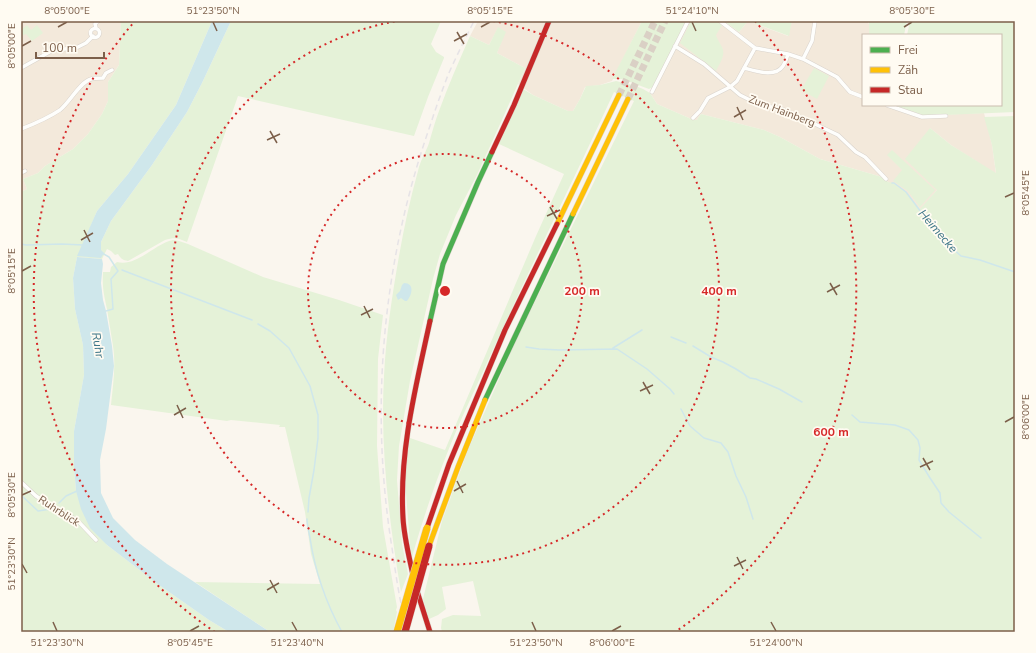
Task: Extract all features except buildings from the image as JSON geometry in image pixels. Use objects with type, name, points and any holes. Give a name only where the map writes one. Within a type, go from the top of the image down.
[{"type":"main road","points":[[430,632],[415,584],[406,544],[403,516],[405,446],[417,382],[443,264],[549,21]]},
{"type":"main road","points":[[398,632],[426,528],[464,427],[505,330],[619,95]]},
{"type":"main road","points":[[405,632],[429,546],[456,468],[489,390],[628,99]]},
{"type":"street","points":[[21,68],[53,50],[76,48],[93,36],[96,37],[100,35],[95,24],[98,21]]},
{"type":"street","points":[[652,92],[688,21]]},
{"type":"street","points":[[720,21],[755,48],[788,54],[803,59],[837,77],[850,92],[862,97]]},
{"type":"street","points":[[803,59],[812,41],[815,21]]},
{"type":"street","points":[[93,36],[91,32],[96,28]]},
{"type":"street","name":"Zum Hainberg","points":[[675,46],[704,64],[740,95],[760,105],[782,109],[838,135],[856,152],[865,157],[886,179]]},
{"type":"street","points":[[693,118],[700,111],[708,98],[730,87],[737,81],[755,48]]},
{"type":"street","points":[[744,68],[766,73],[775,73],[782,67],[788,54]]},
{"type":"street","points":[[21,129],[40,121],[60,109],[83,84],[91,79],[103,78],[106,73],[112,70]]},
{"type":"street","points":[[890,106],[922,117],[946,116]]},
{"type":"street","name":"Ruhrblick","points":[[21,482],[36,496],[77,520],[96,540]]},
{"type":"shaded area","points":[[21,21],[121,21],[119,65],[108,82],[108,101],[102,114],[88,134],[73,149],[45,166],[38,173],[23,179],[27,189],[21,192]]},
{"type":"shaded area","points":[[478,21],[642,21],[612,81],[600,85],[585,87],[573,111],[568,111],[533,95],[518,84],[525,68],[497,53],[505,32],[498,28],[489,45],[470,36]]},
{"type":"shaded area","points":[[686,21],[724,21],[739,32],[748,21],[788,36],[792,21],[867,21],[869,24],[869,34],[862,34],[862,106],[896,106],[937,115],[984,113],[992,145],[996,174],[951,145],[930,128],[937,190],[920,210],[906,192],[882,177],[820,159],[764,130],[701,114],[697,120],[692,121],[689,118],[657,104],[650,93]]},
{"type":"green space","points":[[121,21],[212,21],[176,105],[128,174],[97,211],[78,256],[101,250],[101,242],[111,221],[152,165],[187,112],[231,21],[441,21],[431,44],[436,52],[444,58],[414,136],[238,96],[187,242],[176,238],[171,238],[128,261],[122,259],[118,254],[115,255],[107,249],[102,259],[77,257],[73,278],[75,309],[83,345],[84,375],[74,431],[76,491],[107,545],[159,585],[229,632],[21,632],[21,192],[27,189],[23,179],[38,173],[45,166],[73,149],[88,134],[102,114],[108,101],[108,82],[119,65]]},
{"type":"green space","points":[[642,21],[686,21],[653,87],[649,89],[622,79],[612,79]]},
{"type":"green space","points":[[691,21],[716,21],[722,25],[716,35],[722,47],[723,53],[722,59],[716,71],[680,43]]},
{"type":"green space","points":[[724,21],[748,21],[739,32]]},
{"type":"green space","points":[[748,21],[792,21],[789,36]]},
{"type":"green space","points":[[869,21],[907,21],[904,34],[869,34]]},
{"type":"green space","points":[[910,21],[1015,21],[1015,112],[922,116],[897,106],[1002,106],[1002,34],[907,34]]},
{"type":"green space","points":[[27,25],[31,30],[37,25],[43,33],[32,41],[26,34],[21,36],[21,30]]},
{"type":"green space","points":[[498,27],[506,32],[497,53],[525,68],[477,175],[456,215],[440,254],[433,279],[410,381],[399,446],[397,480],[402,544],[408,574],[401,592],[386,484],[383,430],[385,361],[399,256],[407,214],[419,167],[429,143],[442,102],[470,36],[489,45]]},
{"type":"green space","points":[[814,68],[829,76],[817,99],[801,90]]},
{"type":"green space","points":[[616,81],[643,89],[650,93],[657,104],[692,120],[697,120],[701,114],[764,130],[820,159],[882,177],[888,182],[894,183],[906,192],[920,209],[937,190],[905,159],[930,128],[951,145],[996,173],[992,145],[984,117],[1015,116],[1015,632],[442,632],[442,619],[453,615],[481,616],[473,581],[442,587],[446,609],[429,619],[423,599],[442,521],[468,450],[516,340],[634,101],[614,92],[514,303],[460,422],[433,491],[412,557],[406,493],[406,468],[410,438],[445,450],[564,174],[499,144],[523,89],[568,111],[573,111],[586,86],[600,85]]},
{"type":"green space","points":[[892,150],[935,190],[920,207],[908,191],[893,181],[902,170],[887,155]]},
{"type":"green space","points":[[173,240],[188,244],[263,277],[383,315],[378,359],[377,446],[383,527],[397,607],[393,632],[270,632],[195,582],[320,584],[311,554],[305,512],[285,427],[279,427],[280,425],[231,420],[227,421],[111,405],[114,376],[114,354],[104,291],[103,272],[110,272],[111,267],[117,262],[124,263],[132,261],[166,242]]},
{"type":"water","points":[[212,21],[231,21],[187,112],[152,165],[111,221],[101,242],[101,250],[104,253],[101,258],[77,256],[97,211],[128,174],[176,105]]},
{"type":"water","name":"Ruhr","points":[[77,257],[102,259],[103,264],[101,283],[114,366],[106,429],[100,460],[101,493],[113,518],[135,540],[167,564],[270,632],[229,632],[159,585],[107,545],[90,528],[81,509],[76,491],[74,466],[74,431],[84,375],[83,345],[75,309],[73,278]]},
{"type":"water","points":[[404,283],[410,285],[412,290],[407,301],[401,298],[398,300],[396,295]]},
{"type":"waterway","name":"Heimecke","points":[[892,183],[906,192],[939,236],[961,256],[980,260],[1015,272]]},
{"type":"waterway","points":[[21,244],[83,245]]},
{"type":"waterway","points":[[102,253],[109,257],[118,271],[111,279],[113,309],[106,311]]},
{"type":"waterway","points":[[122,270],[252,320]]},
{"type":"waterway","points":[[258,324],[270,331],[289,348],[310,386],[318,415],[318,438],[308,512]]},
{"type":"waterway","points":[[613,348],[642,330]]},
{"type":"waterway","points":[[671,337],[686,343]]},
{"type":"waterway","points":[[693,346],[750,378],[779,389],[802,402]]},
{"type":"waterway","points":[[526,347],[560,350],[617,349],[647,369],[674,394]]},
{"type":"waterway","points":[[681,409],[690,426],[704,438],[721,443],[728,452],[753,519]]},
{"type":"waterway","points":[[852,415],[860,422],[895,425],[909,430],[918,440],[920,448],[919,460],[940,493],[941,503],[949,512],[981,538]]},
{"type":"waterway","points":[[59,503],[66,496],[77,491]]},
{"type":"waterway","points":[[21,495],[38,511],[51,509]]},
{"type":"waterway","points":[[307,519],[318,575],[331,610],[342,632]]},
{"type":"tunnel","points":[[619,95],[655,21]]},
{"type":"tunnel","points":[[628,99],[665,21]]},
{"type":"railway","points":[[408,632],[397,580],[385,494],[382,440],[382,387],[385,333],[401,227],[415,174],[448,75],[474,21]]},
{"type":"traffic: fast","points":[[430,321],[443,264],[492,152]]},
{"type":"traffic: fast","points":[[485,400],[573,214]]},
{"type":"traffic: slow","points":[[557,224],[619,95]]},
{"type":"traffic: slow","points":[[573,214],[628,99]]},
{"type":"traffic: slow","points":[[429,546],[458,467],[485,400]]},
{"type":"traffic: slow","points":[[397,632],[427,528]]},
{"type":"traffic: jam","points":[[492,152],[514,105],[549,21]]},
{"type":"traffic: jam","points":[[427,528],[449,464],[505,330],[557,224]]},
{"type":"traffic: jam","points":[[413,575],[403,518],[402,493],[406,443],[419,370],[430,321]]},
{"type":"traffic: jam","points":[[405,632],[429,546]]},
{"type":"traffic: jam","points":[[417,591],[430,632]]}]
